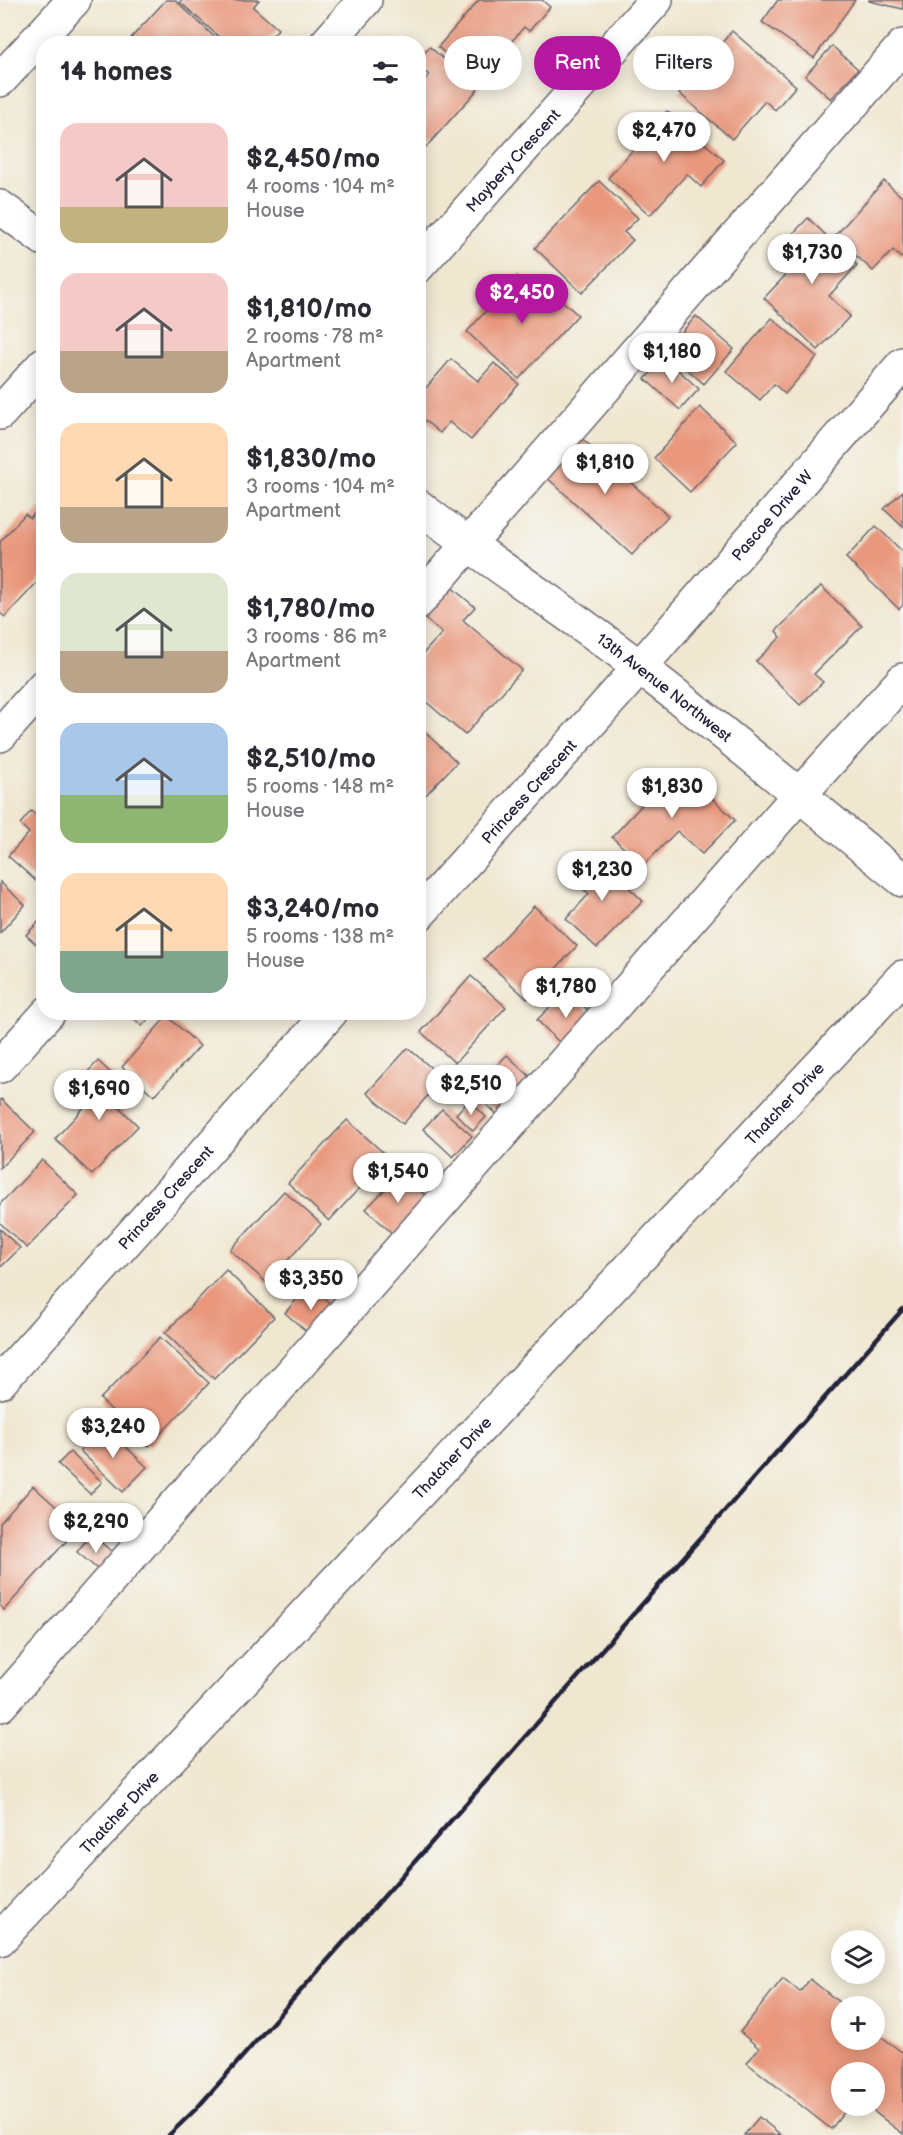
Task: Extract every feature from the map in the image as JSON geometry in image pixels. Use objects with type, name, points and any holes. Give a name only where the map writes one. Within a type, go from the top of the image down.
[{"type":"street","points":[[41,36],[74,0]]},
{"type":"street","points":[[333,36],[365,0]]},
{"type":"street","name":"Maybery Crescent","points":[[426,257],[656,0]]},
{"type":"street","points":[[0,80],[36,41]]},
{"type":"street","points":[[426,593],[903,46]]},
{"type":"street","points":[[0,207],[36,233]]},
{"type":"street","name":"Pascoe Drive W","points":[[640,667],[903,364]]},
{"type":"street","points":[[0,413],[36,373]]},
{"type":"street","name":"13th Avenue Northwest","points":[[426,512],[469,546],[640,667],[800,794],[903,880]]},
{"type":"street","name":"Princess Crescent","points":[[426,906],[640,667]]},
{"type":"street","points":[[0,1705],[800,794],[903,680]]},
{"type":"street","points":[[0,735],[36,695]]},
{"type":"street","name":"Thatcher Drive","points":[[0,1939],[903,977]]},
{"type":"street","points":[[0,1066],[42,1020]]},
{"type":"street","name":"Princess Crescent","points":[[0,1383],[324,1020]]},
{"type":"building","points":[[166,0],[175,0],[213,36],[133,36]]},
{"type":"building","points":[[181,0],[259,0],[253,7],[278,29],[272,36],[218,36],[180,2]]},
{"type":"building","points":[[479,0],[542,0],[550,7],[529,31],[524,27],[516,36],[448,36]]},
{"type":"building","points":[[778,0],[855,0],[814,58],[762,22]]},
{"type":"building","points":[[903,0],[903,9],[869,1]]},
{"type":"building","points":[[732,31],[796,86],[775,110],[765,101],[732,139],[679,93],[682,90],[734,90],[734,36],[728,36]]},
{"type":"building","points":[[444,40],[444,52],[438,47]]},
{"type":"building","points":[[832,46],[858,69],[831,99],[805,76]]},
{"type":"building","points":[[430,47],[444,59],[444,90],[477,90],[426,147],[426,78],[429,75],[426,72],[426,51]]},
{"type":"building","points":[[667,111],[724,160],[701,187],[687,174],[650,215],[608,178]]},
{"type":"building","points":[[599,181],[638,218],[624,232],[633,240],[582,293],[535,248]]},
{"type":"building","points":[[884,181],[903,198],[903,256],[901,258],[893,250],[873,271],[835,236]]},
{"type":"building","points":[[808,218],[857,265],[829,296],[850,316],[818,350],[764,298],[799,261],[782,245]]},
{"type":"building","points":[[517,276],[533,290],[541,282],[578,315],[519,379],[467,332]]},
{"type":"building","points":[[696,316],[734,349],[704,384],[666,351]]},
{"type":"building","points":[[772,318],[817,357],[785,394],[774,384],[760,400],[726,371]]},
{"type":"building","points":[[665,358],[699,389],[680,410],[645,379]]},
{"type":"building","points":[[451,359],[478,381],[494,363],[519,384],[471,440],[449,422],[440,433],[426,422],[426,388]]},
{"type":"building","points":[[700,407],[737,442],[690,492],[654,458]]},
{"type":"building","points":[[578,435],[668,516],[632,555],[543,474]]},
{"type":"building","points":[[903,491],[903,527],[884,509]]},
{"type":"building","points":[[36,512],[36,584],[5,617],[0,613],[0,542],[25,514],[30,518]]},
{"type":"building","points":[[876,526],[903,552],[903,605],[899,609],[846,558]]},
{"type":"building","points":[[444,581],[475,607],[463,620],[522,670],[465,735],[426,702],[426,650],[442,633],[426,620],[426,603]]},
{"type":"building","points":[[821,586],[862,626],[814,674],[823,682],[800,705],[756,661],[781,637],[776,631]]},
{"type":"building","points":[[426,733],[457,762],[426,795]]},
{"type":"building","points":[[686,773],[735,820],[702,854],[677,831],[643,866],[612,837],[642,805],[634,798],[655,776],[669,790]]},
{"type":"building","points":[[31,811],[36,815],[36,881],[8,856],[29,833],[20,824]]},
{"type":"building","points":[[595,855],[643,901],[597,948],[566,919],[589,894],[572,878]]},
{"type":"building","points":[[0,882],[25,905],[0,933]]},
{"type":"building","points":[[534,906],[577,946],[527,999],[484,959]]},
{"type":"building","points":[[36,924],[36,944],[26,935]]},
{"type":"building","points":[[471,976],[506,1007],[455,1063],[421,1032]]},
{"type":"building","points":[[567,990],[595,1017],[565,1048],[537,1020]]},
{"type":"building","points":[[136,1020],[148,1020],[142,1026]]},
{"type":"building","points":[[163,1020],[171,1020],[200,1046],[154,1096],[122,1067]]},
{"type":"building","points":[[408,1048],[443,1078],[403,1124],[367,1093]]},
{"type":"building","points":[[507,1055],[536,1082],[501,1118],[472,1091]]},
{"type":"building","points":[[98,1061],[133,1094],[120,1108],[138,1126],[92,1175],[55,1139],[97,1093],[82,1078]]},
{"type":"building","points":[[0,1100],[35,1132],[0,1168]]},
{"type":"building","points":[[469,1100],[486,1117],[473,1131],[456,1114]]},
{"type":"building","points":[[442,1109],[472,1136],[453,1157],[423,1129]]},
{"type":"building","points":[[347,1120],[388,1157],[329,1221],[288,1183]]},
{"type":"building","points":[[42,1160],[78,1195],[27,1248],[0,1223],[0,1204]]},
{"type":"building","points":[[401,1173],[430,1200],[395,1236],[366,1209]]},
{"type":"building","points":[[284,1191],[321,1224],[267,1283],[230,1250]]},
{"type":"building","points":[[0,1229],[20,1248],[0,1268]]},
{"type":"building","points":[[226,1270],[274,1317],[214,1379],[165,1333]]},
{"type":"building","points":[[309,1285],[336,1309],[313,1337],[285,1313]]},
{"type":"building","points":[[160,1337],[209,1383],[149,1446],[100,1399]]},
{"type":"building","points":[[104,1426],[147,1467],[123,1492],[80,1451]]},
{"type":"building","points":[[70,1452],[102,1482],[90,1494],[58,1464]]},
{"type":"building","points":[[33,1486],[79,1527],[4,1610],[0,1606],[0,1523]]},
{"type":"building","points":[[91,1534],[116,1555],[102,1573],[77,1552]]},
{"type":"building","points":[[783,1978],[800,1992],[810,1979],[831,1996],[831,2050],[885,2050],[885,2039],[903,2053],[903,2134],[880,2116],[885,2116],[885,2062],[831,2062],[831,2116],[841,2116],[831,2129],[747,2063],[759,2048],[740,2032]]},
{"type":"building","points":[[759,2117],[781,2135],[744,2135]]},
{"type":"railway","points":[[169,2135],[197,2108],[903,1309]]}]
